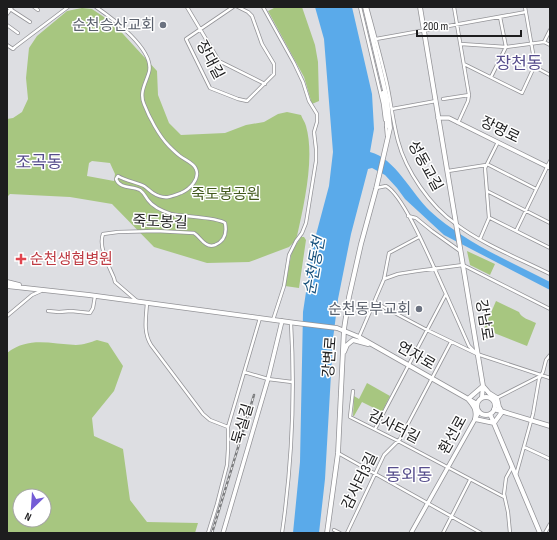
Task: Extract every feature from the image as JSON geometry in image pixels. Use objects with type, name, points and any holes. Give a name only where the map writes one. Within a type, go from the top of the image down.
[{"type":"main road","points":[[364,7],[387,99],[390,120],[390,128],[387,138]]},
{"type":"main road","points":[[420,7],[456,227]]},
{"type":"main road","points":[[375,53],[386,105],[387,138]]},
{"type":"main road","name":"강변로","points":[[327,533],[338,453],[344,329],[359,251],[387,138]]},
{"type":"main road","name":"강남로","points":[[456,227],[483,386],[482,398]]},
{"type":"main road","points":[[7,282],[27,288]]},
{"type":"main road","points":[[7,286],[27,288]]},
{"type":"main road","name":"연자로","points":[[27,288],[344,329],[477,404]]},
{"type":"main road","points":[[342,356],[346,345],[353,340],[374,346]]},
{"type":"main road","points":[[494,423],[475,419],[476,411],[468,399],[483,386],[495,399],[502,412]]},
{"type":"main road","points":[[490,414],[479,412],[477,404],[482,398],[488,397],[495,399]]},
{"type":"main road","points":[[490,414],[494,409],[495,399]]},
{"type":"main road","points":[[494,409],[550,426]]},
{"type":"main road","points":[[494,423],[502,412]]},
{"type":"main road","points":[[490,414],[540,533]]},
{"type":"street","points":[[34,7],[38,10]]},
{"type":"street","points":[[7,45],[13,49],[68,7]]},
{"type":"street","name":"죽도봉길","points":[[96,7],[122,26],[145,53],[150,66],[149,73],[143,87],[143,103],[155,126],[167,144],[197,170],[196,178],[190,187],[170,198],[160,197],[153,194],[143,186],[118,176],[116,178],[119,185],[141,191],[158,209],[186,217],[218,220],[225,223],[226,227],[226,234],[223,240],[212,246],[207,245],[194,233],[125,232],[103,234],[101,242],[115,282],[138,302]]},
{"type":"street","points":[[187,7],[219,61],[265,84]]},
{"type":"street","name":"장대길","points":[[233,7],[186,39],[210,88],[247,101],[274,74],[274,64],[262,44],[252,16],[248,12],[238,7]]},
{"type":"street","points":[[262,7],[294,63],[303,82],[309,101],[317,114],[317,122],[314,132],[316,166],[306,223],[289,256],[284,286],[273,320]]},
{"type":"street","points":[[364,7],[376,39],[392,109]]},
{"type":"street","points":[[364,7],[383,104],[387,138]]},
{"type":"street","points":[[454,7],[469,94],[468,101],[458,123]]},
{"type":"street","points":[[464,64],[522,93],[535,67],[525,7]]},
{"type":"street","points":[[7,14],[10,8],[30,22]]},
{"type":"street","points":[[376,39],[526,12]]},
{"type":"street","points":[[491,77],[506,47],[500,17]]},
{"type":"street","points":[[7,26],[18,33]]},
{"type":"street","points":[[544,42],[550,30]]},
{"type":"street","points":[[461,44],[506,47],[544,42],[550,45]]},
{"type":"street","points":[[535,67],[550,74]]},
{"type":"street","points":[[443,99],[469,94]]},
{"type":"street","points":[[387,99],[392,109]]},
{"type":"street","points":[[392,109],[436,101]]},
{"type":"street","name":"성동교길","points":[[392,109],[398,142],[411,170],[433,203],[456,227],[550,274]]},
{"type":"street","name":"장명로","points":[[438,118],[449,118],[548,168]]},
{"type":"street","points":[[480,239],[490,218],[485,171],[486,164],[498,142]]},
{"type":"street","points":[[516,231],[548,168],[550,161]]},
{"type":"street","points":[[447,171],[486,164],[536,189]]},
{"type":"street","points":[[376,187],[386,186],[393,191],[419,237],[469,346],[477,354]]},
{"type":"street","points":[[487,191],[550,223]]},
{"type":"street","points":[[408,216],[416,218],[461,252]]},
{"type":"street","points":[[490,218],[550,248]]},
{"type":"street","points":[[359,337],[384,279],[389,253],[419,237]]},
{"type":"street","points":[[384,279],[398,274],[463,265],[550,309]]},
{"type":"street","points":[[7,316],[32,295],[43,290]]},
{"type":"street","points":[[374,429],[446,294]]},
{"type":"street","points":[[48,311],[59,312],[71,310],[90,313],[93,308],[95,296]]},
{"type":"street","points":[[374,302],[477,354],[550,378]]},
{"type":"street","points":[[148,303],[145,330],[146,336],[151,345],[206,417],[216,423],[228,427]]},
{"type":"street","points":[[208,533],[227,465],[228,427],[260,318]]},
{"type":"street","name":"둑실길","points":[[223,533],[268,379],[282,321]]},
{"type":"street","points":[[282,533],[290,454],[294,323]]},
{"type":"street","name":"감사터3길","points":[[347,533],[386,452],[398,441],[451,342]]},
{"type":"street","points":[[516,476],[531,421],[539,379],[546,360],[550,355]]},
{"type":"street","points":[[244,372],[268,379],[292,382]]},
{"type":"street","points":[[495,399],[541,376]]},
{"type":"street","name":"감사터길","points":[[353,391],[350,417],[504,498]]},
{"type":"street","name":"환선로","points":[[411,533],[479,412]]},
{"type":"street","points":[[524,447],[550,459]]},
{"type":"street","points":[[338,453],[481,533]]},
{"type":"street","points":[[510,533],[508,512],[504,498],[505,480],[512,467]]},
{"type":"street","points":[[443,533],[470,480]]},
{"type":"street","points":[[545,533],[550,524]]},
{"type":"street","points":[[334,530],[340,533]]},
{"type":"green space","points":[[274,7],[302,7],[315,45],[318,62],[319,101],[312,104],[304,77],[268,11]]},
{"type":"green space","name":"죽도봉공원","points":[[82,8],[92,9],[113,23],[157,71],[158,95],[169,123],[181,135],[225,133],[246,125],[264,122],[278,114],[287,112],[301,115],[306,125],[308,138],[308,181],[297,236],[289,247],[249,262],[207,263],[154,247],[112,204],[70,197],[10,194],[7,197],[7,119],[13,118],[22,112],[28,99],[26,78],[29,48],[37,36],[67,11]],"holes":[[[92,161],[110,163],[115,174],[114,181],[87,176],[89,163]]]},
{"type":"green space","points":[[301,237],[304,237],[306,240],[299,288],[285,286],[292,251]]},
{"type":"green space","points":[[467,251],[495,264],[490,275],[470,265]]},
{"type":"green space","points":[[496,301],[519,312],[524,317],[536,323],[527,346],[484,329]]},
{"type":"green space","points":[[97,340],[108,343],[123,366],[114,391],[92,418],[94,436],[123,449],[130,500],[147,522],[198,523],[195,533],[7,533],[7,353],[23,344],[40,342],[76,345]]},
{"type":"green space","points":[[367,383],[390,396],[382,412],[362,402],[353,416],[354,396],[359,399]]},
{"type":"water","name":"순천동천","points":[[315,7],[352,7],[372,94],[374,129],[370,152],[387,161],[403,177],[423,204],[443,222],[472,242],[550,282],[550,290],[444,235],[405,199],[385,175],[372,168],[368,169],[351,234],[338,299],[333,339],[325,479],[319,533],[293,533],[300,462],[303,312],[313,246],[329,186],[333,152],[324,39]]},
{"type":"railway","points":[[212,533],[254,395]]},
{"type":"place","name":"순천승산교회","points":[[163,25]]},
{"type":"place","name":"순천생협병원","points":[[21,259]]},
{"type":"place","name":"순천동부교회","points":[[419,309]]},
{"type":"district","name":"장천동","points":[[519,64]]},
{"type":"district","name":"조곡동","points":[[39,163]]},
{"type":"district","name":"동외동","points":[[409,476]]}]
